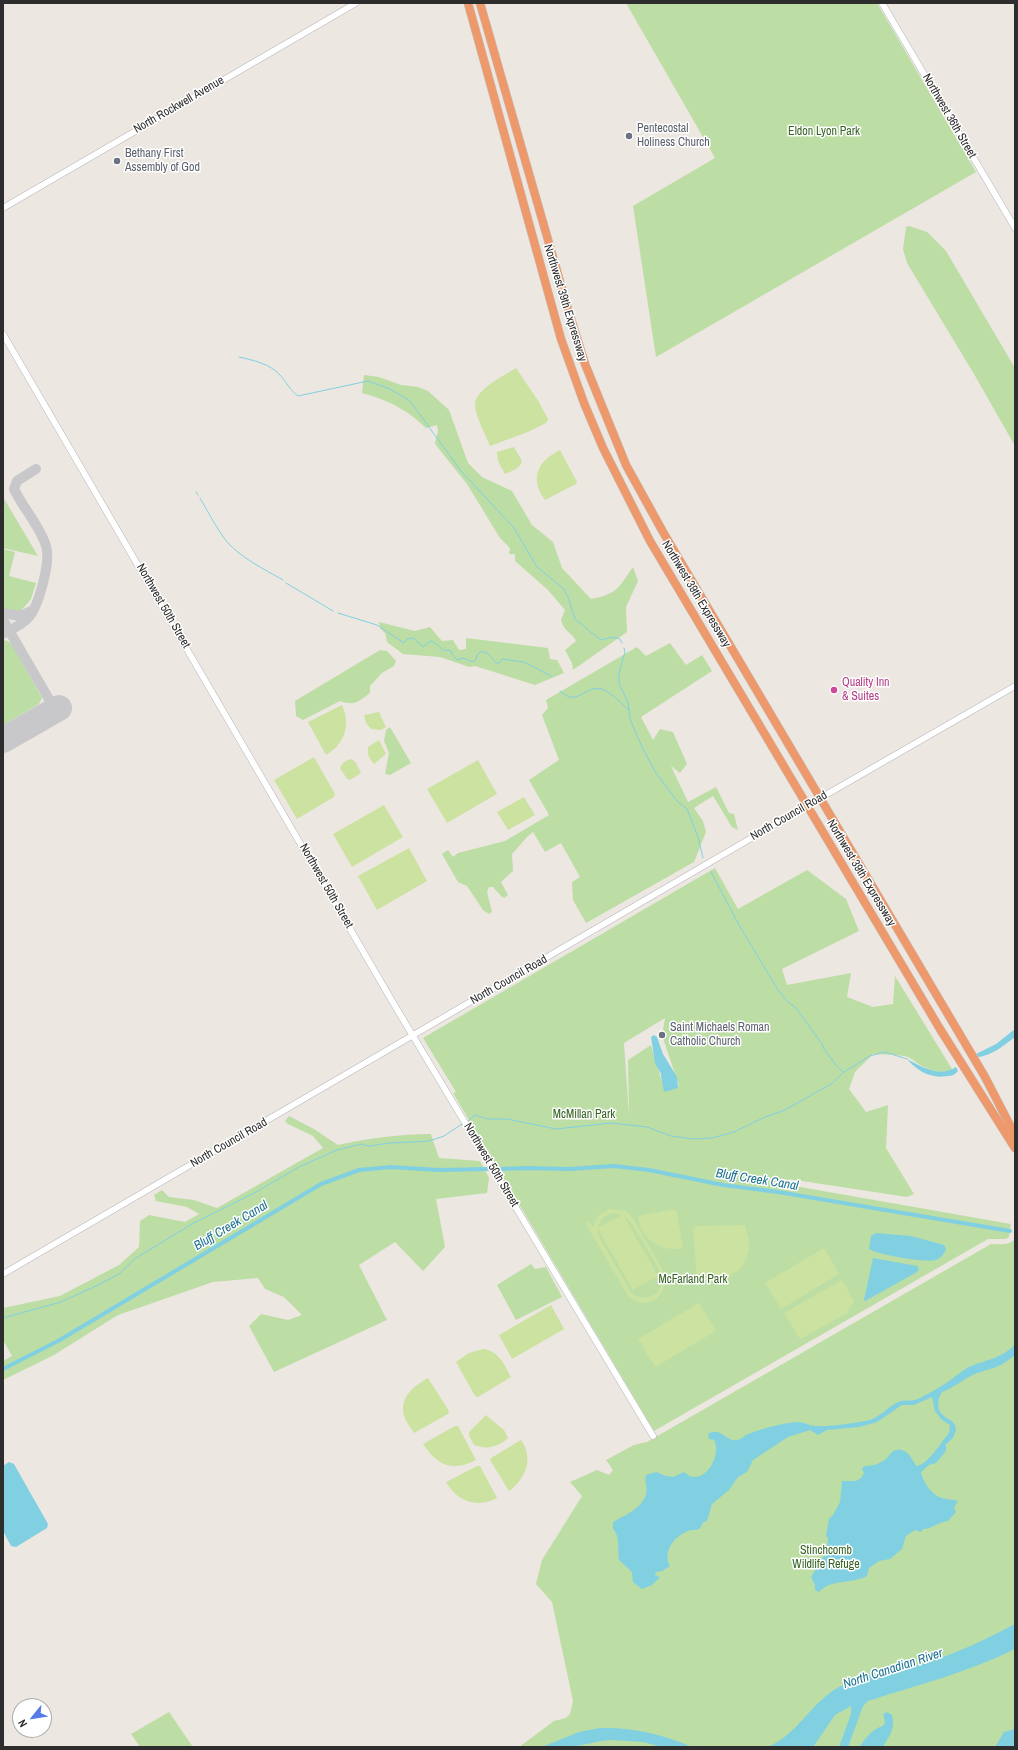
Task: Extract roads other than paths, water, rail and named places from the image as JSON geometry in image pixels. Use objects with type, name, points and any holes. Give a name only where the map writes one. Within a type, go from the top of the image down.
[{"type":"highway","name":"Northwest 39th Expressway","points":[[468,3],[561,339],[582,397],[603,448],[626,497],[650,541],[949,1045],[1015,1148]]},
{"type":"highway","name":"Northwest 39th Expressway","points":[[480,3],[585,364],[610,427],[639,490],[984,1078],[1015,1135]]},
{"type":"highway","points":[[520,191],[534,188]]},
{"type":"highway","points":[[533,240],[547,235]]},
{"type":"highway","points":[[626,497],[639,490]]},
{"type":"main road","name":"North Rockwell Avenue","points":[[3,208],[356,3]]},
{"type":"main road","name":"Northwest 36th Street","points":[[882,3],[1015,228]]},
{"type":"main road","name":"Northwest 50th Street","points":[[3,334],[413,1035],[653,1436]]},
{"type":"main road","name":"North Council Road","points":[[3,1274],[807,805],[1015,686]]},
{"type":"water","points":[[1015,1029],[1015,1037],[998,1050],[978,1057],[976,1054],[996,1044]]},
{"type":"water","points":[[654,1035],[657,1037],[663,1054],[677,1077],[678,1088],[664,1092],[661,1074],[655,1063],[651,1037]]},
{"type":"water","points":[[907,1059],[931,1070],[944,1072],[956,1067],[958,1071],[950,1076],[941,1077],[930,1075],[915,1067]]},
{"type":"water","points":[[876,1233],[911,1236],[944,1245],[946,1249],[942,1256],[936,1260],[930,1261],[892,1256],[869,1249],[871,1236]]},
{"type":"water","points":[[873,1258],[917,1266],[919,1269],[917,1272],[865,1301]]},
{"type":"water","points":[[1015,1344],[1015,1355],[1009,1360],[996,1367],[971,1376],[942,1392],[939,1397],[938,1406],[940,1412],[953,1422],[956,1430],[953,1438],[946,1444],[946,1451],[936,1463],[929,1465],[921,1472],[926,1484],[934,1494],[944,1499],[958,1501],[954,1507],[956,1512],[948,1521],[923,1529],[921,1532],[915,1530],[906,1536],[902,1549],[890,1559],[879,1561],[869,1568],[867,1576],[861,1579],[835,1583],[819,1592],[815,1590],[815,1585],[811,1577],[827,1551],[828,1539],[826,1535],[829,1519],[840,1502],[842,1481],[856,1481],[861,1478],[864,1473],[862,1469],[864,1466],[874,1465],[881,1462],[896,1450],[907,1453],[916,1466],[921,1465],[930,1457],[949,1433],[950,1425],[942,1420],[935,1411],[932,1397],[914,1405],[902,1405],[877,1422],[859,1427],[827,1430],[818,1435],[810,1430],[788,1437],[753,1460],[747,1472],[738,1477],[729,1490],[712,1504],[707,1521],[703,1522],[699,1529],[683,1533],[674,1540],[668,1555],[670,1566],[662,1571],[656,1572],[655,1575],[660,1577],[652,1585],[642,1589],[633,1582],[632,1572],[619,1560],[618,1539],[613,1529],[613,1522],[637,1508],[641,1504],[646,1492],[646,1475],[656,1472],[673,1477],[684,1472],[691,1476],[698,1477],[704,1474],[709,1469],[716,1454],[714,1440],[709,1439],[708,1434],[716,1432],[730,1439],[738,1440],[754,1432],[786,1423],[798,1422],[814,1426],[828,1426],[870,1420],[898,1402],[915,1400],[922,1397],[967,1368],[1005,1353]]},
{"type":"water","points":[[9,1462],[14,1464],[48,1524],[47,1528],[16,1547],[11,1546],[3,1531],[3,1466]]},
{"type":"water","points":[[1015,1624],[1015,1649],[980,1665],[868,1701],[863,1706],[848,1747],[839,1747],[851,1714],[851,1706],[835,1715],[813,1747],[767,1747],[778,1742],[787,1735],[820,1701],[839,1687],[861,1678],[929,1662],[973,1645]]},
{"type":"water","points":[[887,1712],[892,1715],[893,1724],[891,1732],[883,1747],[859,1747],[873,1731],[883,1726],[885,1722],[883,1714]]},
{"type":"water","points":[[600,1728],[647,1732],[670,1738],[692,1747],[662,1747],[643,1742],[612,1740],[572,1747],[542,1747],[579,1732]]},
{"type":"water","points":[[1015,1729],[1015,1747],[995,1747],[1004,1732]]},
{"type":"waterway","points":[[239,357],[266,365],[276,371],[298,396],[368,381],[390,389],[410,401],[461,471],[514,528],[537,567],[564,589],[575,619],[598,638],[602,640],[617,638],[620,639],[622,643]]},
{"type":"waterway","points":[[200,498],[224,538],[234,549],[261,568],[283,580]]},
{"type":"waterway","points":[[286,583],[333,611]]},
{"type":"waterway","points":[[338,613],[377,625],[404,643],[407,639],[413,638],[423,647],[430,641],[445,651],[451,651],[457,660],[463,658],[469,661],[474,661],[480,652],[486,652],[496,663],[499,663],[502,659],[524,662],[551,676]]},
{"type":"waterway","points":[[624,648],[625,652],[619,673],[619,684],[628,702],[630,719],[642,747],[656,773],[677,801],[687,809],[698,837],[703,858]]},
{"type":"waterway","points":[[560,691],[566,696],[576,697],[590,690],[602,689],[612,695],[629,710]]},
{"type":"waterway","points":[[711,872],[739,925],[778,990],[788,1002],[796,1008],[824,1049],[843,1072]]},
{"type":"waterway","points":[[468,1121],[475,1115],[488,1119],[507,1119],[556,1129],[611,1123],[647,1127],[671,1136],[693,1139],[712,1138],[734,1132],[763,1118],[785,1110],[831,1084],[844,1072],[870,1056],[885,1052],[907,1059]]},
{"type":"waterway","points":[[3,1318],[61,1302],[96,1286],[119,1274],[136,1258],[192,1224],[256,1192],[299,1167],[337,1150],[361,1144],[369,1146],[390,1143],[429,1141],[444,1136],[462,1124]]},
{"type":"waterway","name":"Bluff Creek Canal","points":[[500,1169],[569,1169],[614,1166],[649,1170],[723,1185],[778,1192],[1010,1231]]},
{"type":"waterway","name":"Bluff Creek Canal","points":[[3,1369],[58,1341],[321,1184],[359,1170],[391,1167],[439,1170],[488,1169]]},
{"type":"place","name":"Pentecostal Holiness Church","points":[[629,136]]},
{"type":"place","name":"Bethany First Assembly of God","points":[[117,161]]},
{"type":"place","name":"Quality Inn & Suites","points":[[834,690]]},
{"type":"place","name":"Saint Michaels Roman Catholic Church","points":[[662,1035]]},
{"type":"park label","name":"Eldon Lyon Park","points":[[824,132]]},
{"type":"park label","name":"McMillan Park","points":[[584,1115]]},
{"type":"park label","name":"McFarland Park","points":[[693,1280]]},
{"type":"park label","name":"Stinchcomb Wildlife Refuge","points":[[826,1558]]},
{"type":"water label","name":"North Canadian River","points":[[893,1669]]}]
